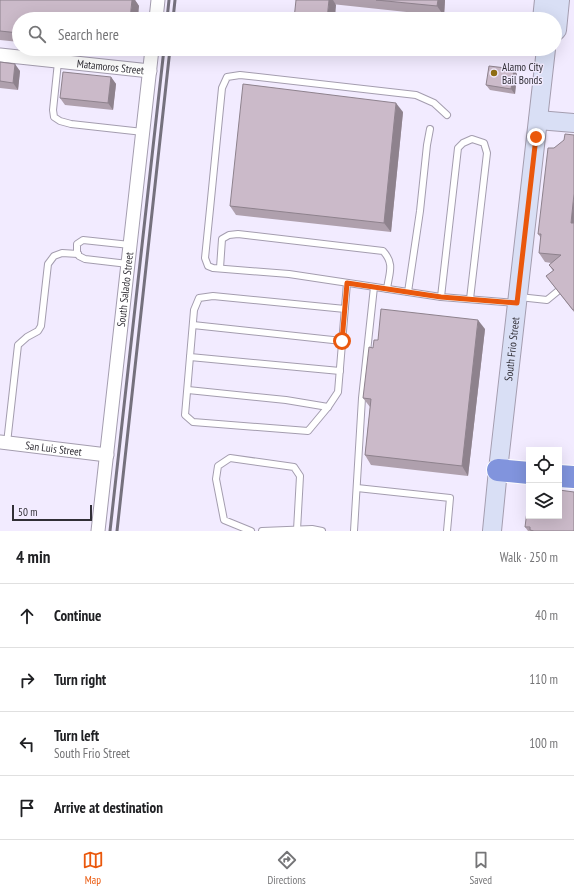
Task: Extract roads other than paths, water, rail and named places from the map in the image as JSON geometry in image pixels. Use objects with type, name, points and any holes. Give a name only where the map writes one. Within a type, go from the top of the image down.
[{"type":"highway","points":[[498,470],[526,473]]},
{"type":"highway","points":[[562,476],[574,477]]},
{"type":"main road","points":[[543,12],[544,0]]},
{"type":"main road","points":[[559,12],[560,0]]},
{"type":"main road","name":"South Frio Street","points":[[492,531],[545,56]]},
{"type":"main road","points":[[538,120],[574,123]]},
{"type":"street","points":[[157,12],[158,0]]},
{"type":"street","name":"Matamoros Street","points":[[0,56],[150,71]]},
{"type":"street","name":"South Salado Street","points":[[98,531],[151,56]]},
{"type":"street","name":"San Luis Street","points":[[3,442],[107,455]]},
{"type":"lane","points":[[58,62],[53,110],[54,117],[60,121],[71,124],[143,132]]},
{"type":"lane","points":[[447,115],[434,102],[416,95],[240,75],[228,77],[222,88],[204,258],[208,266],[213,268],[289,274],[441,297],[547,300],[558,292]]},
{"type":"lane","points":[[408,292],[430,129]]},
{"type":"lane","points":[[441,297],[458,148],[463,143],[472,139],[484,143],[487,153],[470,299]]},
{"type":"lane","points":[[220,268],[222,239],[229,235],[238,234],[384,251],[391,264],[387,289]]},
{"type":"lane","points":[[78,254],[77,244],[83,240],[130,245]]},
{"type":"lane","points":[[3,442],[18,345],[27,337],[38,332],[41,326],[48,264],[54,256],[62,253],[78,254],[85,259],[128,264]]},
{"type":"lane","points":[[344,309],[213,296],[199,298],[194,310],[185,415],[193,422],[308,431],[328,407],[338,392],[347,283]]},
{"type":"lane","points":[[354,531],[362,398],[374,287]]},
{"type":"lane","points":[[193,326],[342,341]]},
{"type":"lane","points":[[190,357],[340,371]]},
{"type":"lane","points":[[188,390],[286,400],[328,407]]},
{"type":"lane","points":[[251,531],[224,520],[216,479],[218,466],[230,458],[294,467],[300,476],[297,530]]},
{"type":"lane","points":[[357,488],[450,498],[447,531]]},
{"type":"lane","points":[[262,531],[312,529],[322,531]]},
{"type":"railway","points":[[168,12],[169,0]]},
{"type":"railway","points":[[174,12],[175,0]]},
{"type":"railway","points":[[110,531],[163,56]]},
{"type":"railway","points":[[117,531],[169,56]]},
{"type":"place","name":"Alamo City Bail Bonds","points":[[494,73]]}]
